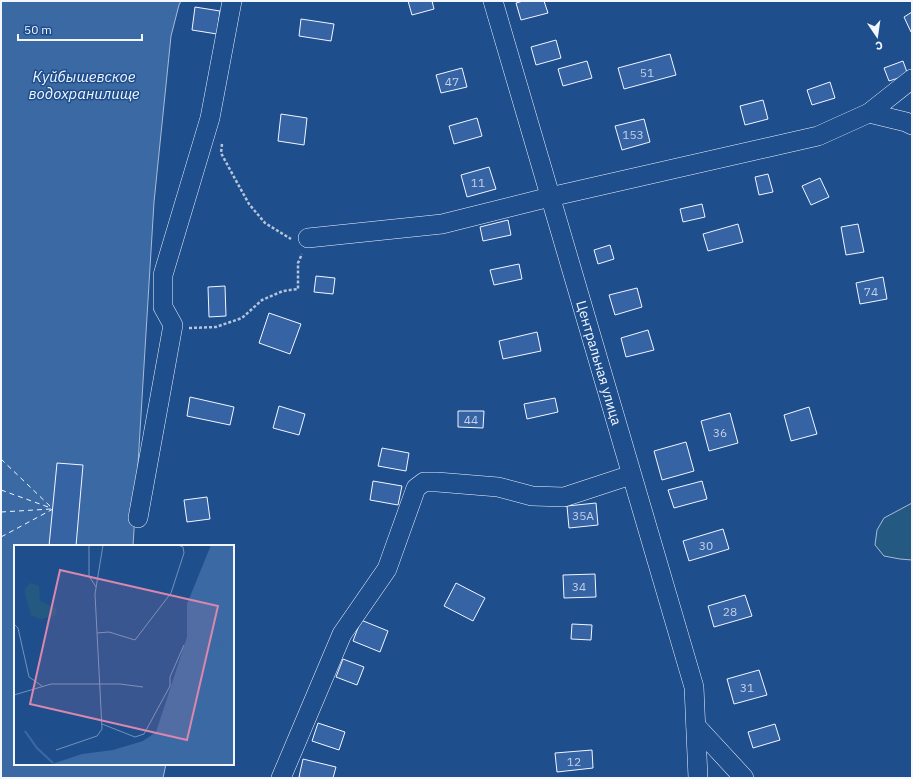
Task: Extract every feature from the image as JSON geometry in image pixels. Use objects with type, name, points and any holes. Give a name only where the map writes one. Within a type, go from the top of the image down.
[{"type":"street","points":[[138,518],[173,325],[163,307],[163,275],[210,118],[232,1]]},
{"type":"street","name":"Центральная улица","points":[[493,1],[694,687],[698,778]]},
{"type":"street","points":[[308,238],[442,224],[550,197],[818,136],[869,113],[912,79]]},
{"type":"street","points":[[869,113],[906,122],[912,125]]},
{"type":"street","points":[[281,778],[342,634],[387,569],[416,488],[424,482],[437,482],[498,487],[532,496],[564,497],[632,475]]},
{"type":"street","points":[[696,726],[744,778]]},
{"type":"path","points":[[173,325],[188,328],[216,327],[242,318],[262,300],[283,291],[298,289],[298,263],[308,238],[292,239],[266,223],[250,204],[221,153],[222,141]]},
{"type":"shaded area","points":[[912,503],[912,560],[884,556],[875,545],[877,530],[884,518]]},
{"type":"water","name":"Куйбышевское водохранилище","points":[[1,1],[181,1],[171,36],[154,202],[133,545],[14,545],[14,765],[166,765],[163,778],[1,778]]},
{"type":"building","points":[[408,1],[432,1],[434,9],[412,15]]},
{"type":"building","points":[[523,1],[544,1],[548,13],[521,20],[516,3]]},
{"type":"building","points":[[195,7],[220,11],[217,34],[192,30]]},
{"type":"building","points":[[912,12],[912,31],[911,32],[904,17]]},
{"type":"building","points":[[301,19],[334,24],[331,41],[299,36]]},
{"type":"building","points":[[556,40],[561,58],[536,65],[531,47]]},
{"type":"building","points":[[670,54],[676,75],[624,89],[618,68]]},
{"type":"building","points":[[587,61],[592,78],[563,86],[558,69]]},
{"type":"building","points":[[903,61],[908,75],[889,81],[884,68]]},
{"type":"building","points":[[462,68],[467,87],[441,93],[436,75]]},
{"type":"building","points":[[830,82],[835,98],[812,105],[807,90]]},
{"type":"building","points":[[763,100],[768,119],[745,125],[740,106]]},
{"type":"building","points":[[281,114],[307,118],[304,145],[278,141]]},
{"type":"building","points":[[477,118],[482,136],[454,144],[449,126]]},
{"type":"building","points":[[644,119],[650,142],[622,150],[615,126]]},
{"type":"building","points":[[489,167],[496,189],[467,197],[461,175]]},
{"type":"building","points":[[768,174],[773,192],[759,195],[755,177]]},
{"type":"building","points":[[820,178],[829,197],[811,205],[802,186]]},
{"type":"building","points":[[702,204],[705,217],[683,222],[680,209]]},
{"type":"building","points":[[508,220],[511,235],[483,241],[480,227]]},
{"type":"building","points":[[738,224],[743,242],[708,251],[703,234]]},
{"type":"building","points":[[858,224],[864,252],[846,255],[841,227]]},
{"type":"building","points":[[610,245],[614,259],[598,264],[594,250]]},
{"type":"building","points":[[519,264],[522,279],[494,285],[490,270]]},
{"type":"building","points":[[316,276],[335,278],[333,294],[314,292]]},
{"type":"building","points":[[883,277],[887,299],[860,304],[856,283]]},
{"type":"building","points":[[225,286],[226,316],[209,317],[208,287]]},
{"type":"building","points":[[637,288],[642,307],[615,315],[609,295]]},
{"type":"building","points":[[269,313],[301,324],[290,354],[259,343]]},
{"type":"building","points":[[648,330],[654,350],[626,357],[621,338]]},
{"type":"building","points":[[537,332],[541,351],[503,359],[499,341]]},
{"type":"building","points":[[190,397],[234,407],[230,425],[187,416]]},
{"type":"building","points":[[555,398],[558,412],[527,419],[524,404]]},
{"type":"building","points":[[279,406],[305,414],[299,435],[273,428]]},
{"type":"building","points":[[809,407],[817,434],[791,441],[784,415]]},
{"type":"building","points":[[458,411],[484,411],[483,428],[458,427]]},
{"type":"building","points":[[730,413],[738,443],[709,451],[701,421]]},
{"type":"building","points":[[686,442],[694,471],[662,480],[654,451]]},
{"type":"building","points":[[382,448],[409,453],[406,471],[378,466]]},
{"type":"building","points":[[57,463],[83,465],[76,545],[49,545]]},
{"type":"building","points":[[373,481],[402,486],[398,505],[370,500]]},
{"type":"building","points":[[702,481],[707,499],[674,508],[668,490]]},
{"type":"building","points":[[207,497],[210,519],[187,522],[184,500]]},
{"type":"building","points":[[596,503],[598,525],[569,528],[567,506]]},
{"type":"building","points":[[723,529],[729,549],[689,561],[683,541]]},
{"type":"building","points":[[595,574],[596,597],[564,598],[563,575]]},
{"type":"building","points":[[456,583],[485,598],[473,621],[444,606]]},
{"type":"building","points":[[745,595],[752,616],[714,627],[708,606]]},
{"type":"building","points":[[361,620],[388,631],[380,652],[353,641]]},
{"type":"building","points":[[572,624],[592,625],[591,640],[571,639]]},
{"type":"building","points":[[343,659],[364,667],[357,685],[336,677]]},
{"type":"building","points":[[759,670],[767,695],[734,704],[727,679]]},
{"type":"building","points":[[318,723],[345,732],[339,750],[312,741]]},
{"type":"building","points":[[775,724],[780,740],[753,748],[748,732]]},
{"type":"building","points":[[592,750],[593,768],[557,772],[555,753]]},
{"type":"building","points":[[303,759],[336,767],[333,778],[299,777]]},
{"type":"ferry route","points":[[1,459],[53,509],[1,537]]},
{"type":"ferry route","points":[[1,490],[51,508]]},
{"type":"ferry route","points":[[1,512],[51,509]]}]
